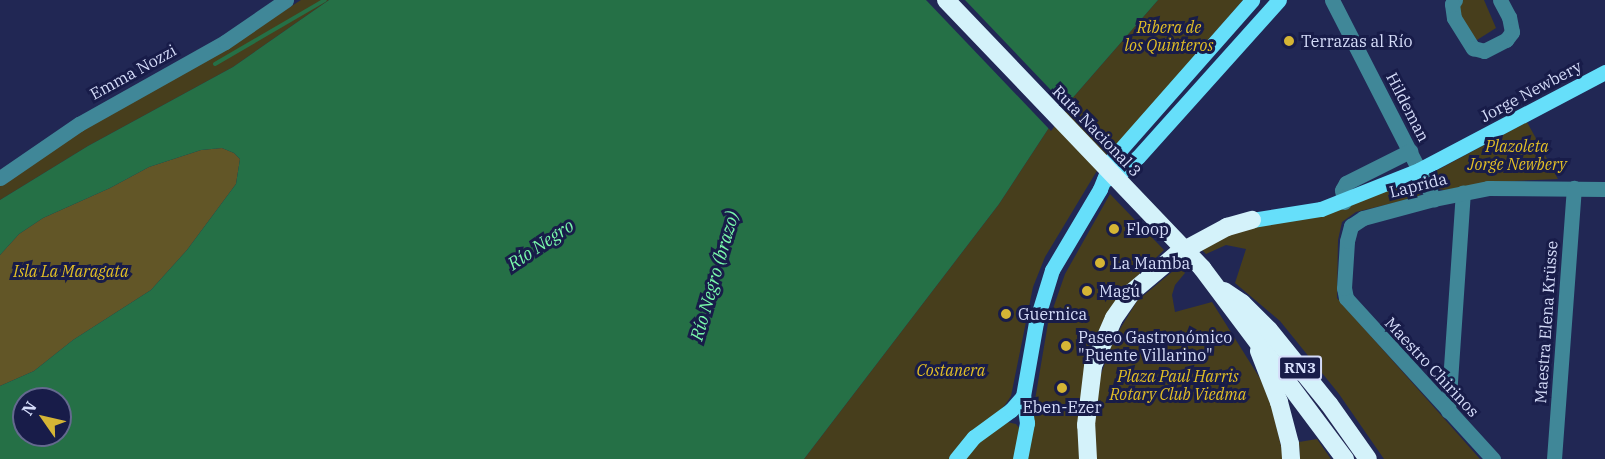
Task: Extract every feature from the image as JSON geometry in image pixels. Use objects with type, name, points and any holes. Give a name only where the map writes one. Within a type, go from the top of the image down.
[{"type":"highway","name":"Ruta Nacional 3","points":[[946,0],[1220,289],[1242,303],[1269,330],[1329,404],[1368,459]]},
{"type":"highway","points":[[1089,459],[1086,425],[1093,366],[1114,318],[1132,292],[1175,256],[1227,227],[1252,220]]},
{"type":"highway","name":"Ruta Nacional 3","points":[[1220,289],[1232,311],[1345,459]]},
{"type":"highway","points":[[1256,341],[1278,402],[1290,444],[1291,459]]},
{"type":"main road","points":[[1020,459],[1027,423],[1023,396],[1036,322],[1052,270],[1104,180],[1112,159],[1252,0]]},
{"type":"main road","points":[[1104,180],[1119,174],[1138,157],[1279,0]]},
{"type":"main road","name":"Jorge Newbery","points":[[1252,220],[1321,209],[1344,202],[1419,170],[1605,72]]},
{"type":"main road","points":[[956,459],[974,437],[1011,410],[1023,396]]},
{"type":"street","name":"Emma Nozzi","points":[[0,178],[79,124],[225,42],[286,0]]},
{"type":"street","name":"Hildeman","points":[[1332,0],[1434,199]]},
{"type":"street","points":[[1455,0],[1452,4],[1454,18],[1473,48],[1484,51],[1506,40],[1512,32],[1509,18],[1500,0]]},
{"type":"street","points":[[1344,202],[1342,190],[1346,183],[1410,151]]},
{"type":"street","name":"Laprida","points":[[1346,298],[1344,288],[1347,241],[1351,226],[1363,218],[1434,199],[1488,188],[1605,189]]},
{"type":"street","name":"Maestra Elena Krüsse","points":[[1554,459],[1574,188]]},
{"type":"street","points":[[1448,411],[1463,193]]},
{"type":"street","name":"Maestro Chirinos","points":[[1346,298],[1493,459]]},
{"type":"green space","points":[[301,0],[329,0],[233,67],[88,146],[0,200],[0,184],[79,131],[218,53]]},
{"type":"green space","name":"Costanera","points":[[1158,0],[1243,0],[1101,164],[1045,257],[1033,287],[1011,396],[1005,405],[951,459],[804,459],[999,204],[1056,117]]},
{"type":"green space","points":[[1460,0],[1484,0],[1496,28],[1477,40],[1470,37],[1456,4]]},
{"type":"green space","name":"Plazoleta Jorge Newbery","points":[[1527,122],[1558,179],[1490,182],[1445,190],[1433,188],[1430,176],[1434,172]]},
{"type":"green space","name":"Isla La Maragata","points":[[222,148],[234,153],[240,159],[236,184],[187,250],[151,290],[73,340],[34,371],[0,386],[0,255],[19,234],[43,218],[110,188],[149,167],[201,150]]},
{"type":"green space","points":[[1411,180],[1417,181],[1423,190],[1418,197],[1356,212],[1342,222],[1338,240],[1337,298],[1480,459],[1384,459],[1339,394],[1280,321],[1235,283],[1246,249],[1226,245],[1206,254],[1202,250],[1229,234]]},
{"type":"green space","points":[[1110,194],[1164,250],[1126,287],[1095,338],[1087,363],[1080,459],[1025,459],[1048,323],[1065,274]]},
{"type":"green space","name":"Plaza Paul Harris Rotary Club Viedma","points":[[1179,266],[1185,273],[1175,285],[1172,295],[1175,312],[1212,302],[1261,380],[1272,408],[1284,459],[1096,459],[1094,421],[1101,374],[1114,339],[1137,301]]},
{"type":"green space","points":[[1007,422],[1016,424],[1021,430],[1015,459],[963,459],[975,445]]},
{"type":"green space","points":[[1317,439],[1331,459],[1300,459],[1299,442]]},
{"type":"water","points":[[329,0],[1158,0],[1056,117],[999,204],[804,459],[0,459],[0,386],[34,371],[73,340],[151,290],[187,250],[236,184],[240,159],[234,153],[222,148],[201,150],[149,167],[110,188],[43,218],[19,234],[0,255],[0,200],[88,146],[233,67]]},
{"type":"pier","points":[[926,0],[965,0],[1068,108],[1051,131]]},
{"type":"waterway","points":[[215,64],[325,0]]},
{"type":"place","name":"Terrazas al Río","points":[[1289,41]]},
{"type":"place","name":"Floop","points":[[1114,229]]},
{"type":"place","name":"La Mamba","points":[[1100,263]]},
{"type":"place","name":"Magú","points":[[1087,291]]},
{"type":"place","name":"Guernica","points":[[1006,314]]},
{"type":"place","name":"Paseo Gastronómico \"Puente Villarino\"","points":[[1066,346]]},
{"type":"place","name":"Eben-Ezer","points":[[1062,388]]},
{"type":"park label","name":"Ribera de los Quinteros","points":[[1169,36]]},
{"type":"water label","name":"Río Negro","points":[[541,245]]},
{"type":"water label","name":"Río Negro (brazo)","points":[[715,276]]}]
